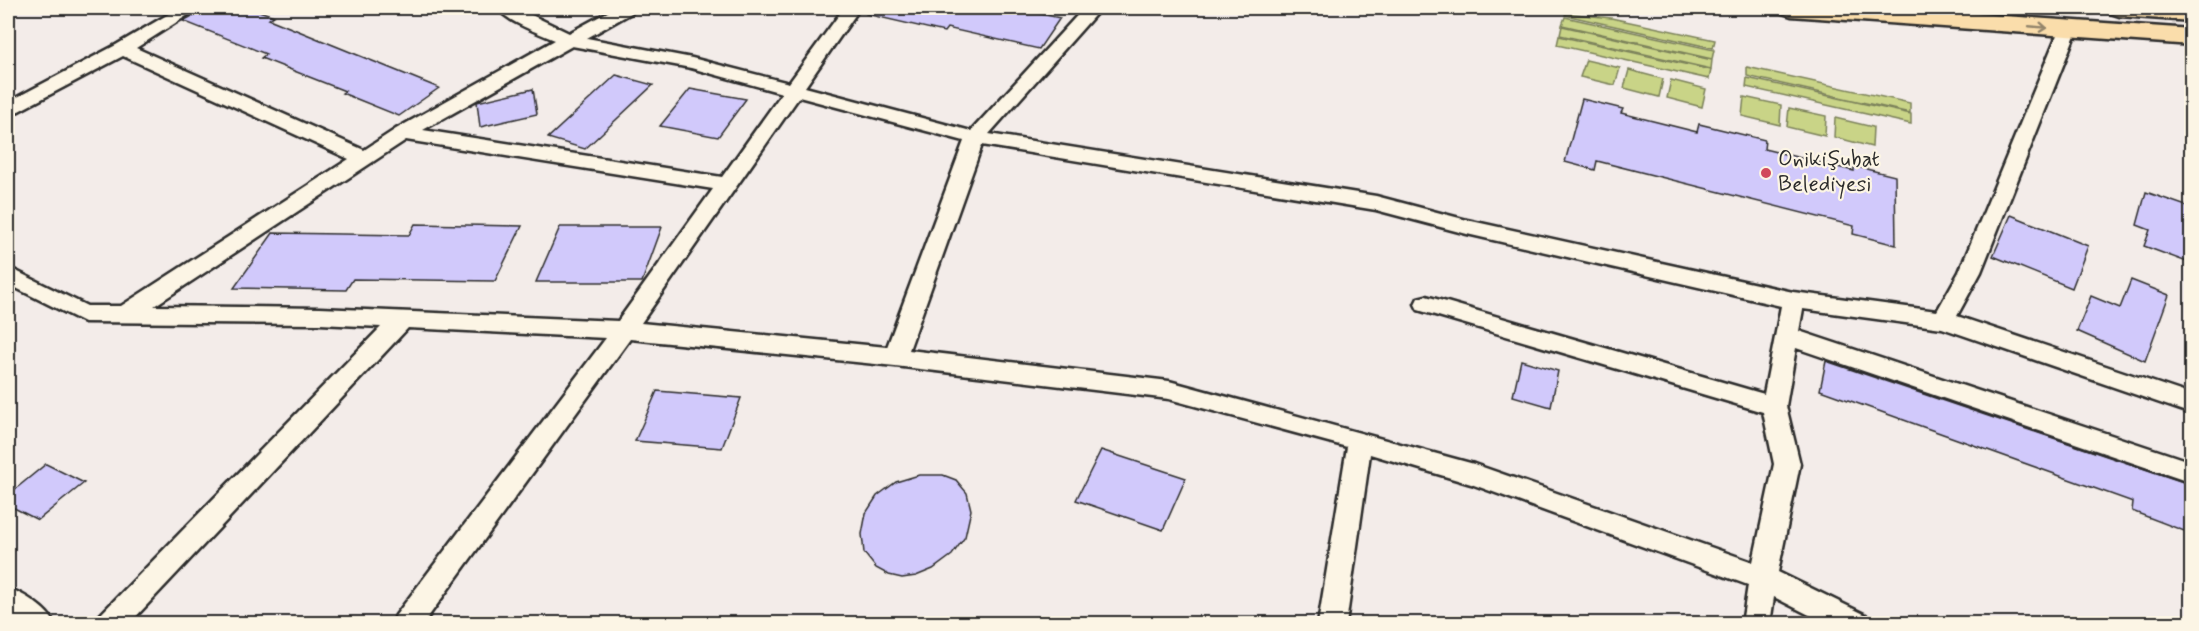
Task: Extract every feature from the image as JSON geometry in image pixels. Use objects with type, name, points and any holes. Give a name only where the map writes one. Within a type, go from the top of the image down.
[{"type":"main road","points":[[1791,8],[2068,30],[2192,37]]},
{"type":"main road","points":[[2119,8],[2192,13]]},
{"type":"street","points":[[8,109],[122,49],[190,8]]},
{"type":"street","points":[[506,8],[527,21],[569,40],[692,63],[794,88],[975,138],[1376,203],[1501,235],[1793,300],[1944,320],[2191,401]]},
{"type":"street","points":[[127,314],[404,133],[627,8]]},
{"type":"street","points":[[406,624],[624,330],[852,8]]},
{"type":"street","points":[[895,357],[975,138],[1093,8]]},
{"type":"street","points":[[1944,320],[1970,272],[2068,30]]},
{"type":"street","points":[[122,49],[365,158]]},
{"type":"street","points":[[404,133],[726,184]]},
{"type":"street","points":[[8,275],[84,314],[320,316],[624,330],[895,357],[1168,390],[1474,474],[1762,578],[1856,624]]},
{"type":"street","points":[[1756,624],[1762,578],[1787,464],[1774,406],[1793,300]]},
{"type":"street","points":[[1426,304],[1774,406]]},
{"type":"street","points":[[110,624],[402,320]]},
{"type":"street","points":[[1787,336],[2192,472]]},
{"type":"street","points":[[1332,624],[1360,441]]},
{"type":"street","points":[[8,600],[41,624]]},
{"type":"green space","points":[[1566,13],[1611,18],[1715,40],[1713,48],[1565,15]]},
{"type":"green space","points":[[1565,17],[1714,50],[1712,59],[1562,25]]},
{"type":"green space","points":[[1562,26],[1712,60],[1711,69],[1560,35]]},
{"type":"green space","points":[[1559,36],[1711,70],[1709,79],[1557,45]]},
{"type":"green space","points":[[1586,60],[1620,68],[1615,85],[1580,77]]},
{"type":"green space","points":[[1747,67],[1910,103],[1910,113],[1747,76]]},
{"type":"green space","points":[[1629,70],[1663,79],[1659,97],[1624,88]]},
{"type":"green space","points":[[1747,78],[1911,114],[1911,124],[1746,87]]},
{"type":"green space","points":[[1671,80],[1706,89],[1702,107],[1667,98]]},
{"type":"green space","points":[[1744,97],[1781,105],[1780,125],[1742,116]]},
{"type":"green space","points":[[1789,108],[1826,116],[1825,136],[1787,127]]},
{"type":"green space","points":[[1835,118],[1873,127],[1872,147],[1834,137]]},
{"type":"building","points":[[207,8],[250,8],[274,16],[269,19],[439,88],[399,116],[342,93],[345,91],[261,58],[266,54],[183,21]]},
{"type":"building","points":[[867,8],[1013,8],[1060,18],[1039,49],[947,28],[944,32],[866,14]]},
{"type":"building","points":[[616,75],[653,85],[585,149],[548,138]]},
{"type":"building","points":[[533,89],[537,114],[480,127],[477,102]]},
{"type":"building","points":[[690,89],[746,99],[718,137],[660,126]]},
{"type":"building","name":"Onikişubat Belediyesi","points":[[1582,99],[1623,109],[1621,113],[1697,132],[1699,124],[1765,140],[1764,149],[1854,171],[1854,166],[1895,176],[1896,245],[1853,234],[1854,226],[1597,161],[1595,170],[1565,162]]},
{"type":"building","points":[[2146,192],[2192,208],[2192,264],[2144,246],[2150,230],[2137,225]]},
{"type":"building","points":[[2011,215],[2088,246],[2072,288],[1993,256]]},
{"type":"building","points":[[415,224],[522,226],[495,281],[353,279],[346,290],[234,288],[273,233],[409,235]]},
{"type":"building","points":[[560,227],[662,227],[642,282],[536,282]]},
{"type":"building","points":[[2131,280],[2169,295],[2145,361],[2077,331],[2091,296],[2120,308]]},
{"type":"building","points":[[1521,360],[1558,371],[1551,407],[1513,396]]},
{"type":"building","points":[[1826,361],[2192,485],[2192,534],[2132,511],[2133,502],[1820,390]]},
{"type":"building","points":[[657,391],[741,398],[722,448],[635,441]]},
{"type":"building","points":[[1101,450],[1186,478],[1163,530],[1076,500]]},
{"type":"building","points":[[46,464],[84,483],[38,520],[8,505],[8,495]]},
{"type":"building","points":[[919,475],[943,475],[956,480],[967,493],[971,510],[965,537],[952,555],[933,569],[916,576],[902,578],[889,575],[876,568],[864,553],[862,534],[866,513],[877,496],[896,482]]},
{"type":"place","name":"Onikişubat Belediyesi","points":[[1766,173]]}]
